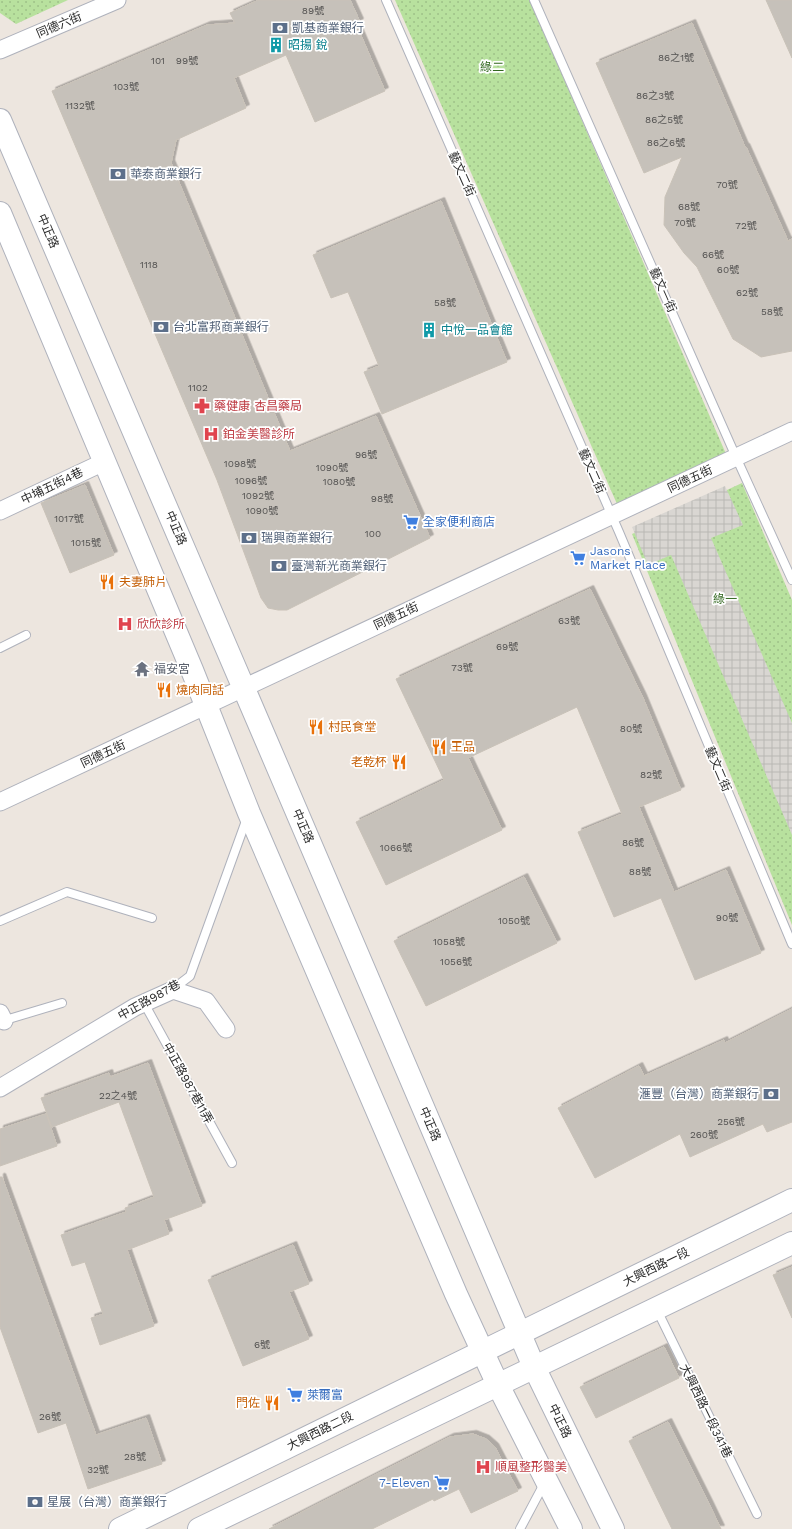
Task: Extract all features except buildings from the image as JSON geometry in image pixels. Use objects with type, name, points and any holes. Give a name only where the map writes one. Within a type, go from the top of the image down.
[{"type":"street","name":"同德六街","points":[[0,50],[118,0]]},
{"type":"street","name":"中正路","points":[[0,120],[534,1367],[613,1529]]},
{"type":"street","points":[[0,213],[206,705],[249,813],[453,1286],[498,1385],[571,1529]]},
{"type":"street","name":"同德五街","points":[[0,802],[792,431]]},
{"type":"street","name":"中埔五街4巷","points":[[0,511],[104,462]]},
{"type":"street","points":[[173,990],[206,1001],[226,1029]]},
{"type":"street","name":"中正路987巷","points":[[0,1088],[135,1007],[173,990]]},
{"type":"street","name":"大興西路一段","points":[[520,1334],[792,1200]]},
{"type":"street","points":[[199,1529],[792,1243]]},
{"type":"street","name":"大興西路二段","points":[[120,1529],[520,1334]]},
{"type":"lane","name":"藝文二街","points":[[386,0],[612,516],[792,944]]},
{"type":"lane","name":"藝文一街","points":[[534,0],[792,580]]},
{"type":"lane","points":[[0,648],[26,635]]},
{"type":"lane","name":"中正路987巷","points":[[173,990],[190,976],[240,834],[249,813]]},
{"type":"lane","points":[[0,921],[68,892],[152,918]]},
{"type":"lane","points":[[1,1019],[62,1003]]},
{"type":"lane","name":"中正路987巷11弄","points":[[144,1003],[232,1163]]},
{"type":"lane","name":"大興西路一段341巷","points":[[656,1308],[757,1514]]},
{"type":"lane","points":[[520,1529],[546,1480]]},
{"type":"green space","points":[[0,0],[68,0],[16,24],[0,13]]},
{"type":"green space","name":"綠二","points":[[395,0],[530,0],[726,454],[617,504]]},
{"type":"green space","name":"綠一","points":[[742,483],[792,600],[792,925],[632,534]]},
{"type":"shaded area","points":[[725,486],[743,525],[711,538],[792,723],[792,835],[671,555],[648,565],[632,527]]},
{"type":"place","name":"凱基商業銀行","points":[[280,28]]},
{"type":"place","name":"昭揚 銳","points":[[276,45]]},
{"type":"place","name":"華泰商業銀行","points":[[118,174]]},
{"type":"place","name":"台北富邦商業銀行","points":[[161,327]]},
{"type":"place","name":"中悅一品會館","points":[[429,330]]},
{"type":"place","name":"藥健康 杏昌藥局","points":[[202,406]]},
{"type":"place","name":"鉑金美醫診所","points":[[211,434]]},
{"type":"place","name":"全家便利商店","points":[[411,522]]},
{"type":"place","name":"瑞興商業銀行","points":[[249,538]]},
{"type":"place","name":"Jasons Market Place","points":[[578,558]]},
{"type":"place","name":"臺灣新光商業銀行","points":[[279,566]]},
{"type":"place","name":"夫妻肺片","points":[[107,582]]},
{"type":"place","name":"欣欣診所","points":[[125,624]]},
{"type":"place","name":"福安宮","points":[[142,669]]},
{"type":"place","name":"燒肉同話","points":[[164,690]]},
{"type":"place","name":"村民食堂","points":[[316,727]]},
{"type":"place","name":"王品","points":[[439,747]]},
{"type":"place","name":"老乾杯","points":[[399,762]]},
{"type":"place","name":"滙豐（台灣）商業銀行","points":[[771,1094]]},
{"type":"place","name":"萊爾富","points":[[295,1395]]},
{"type":"place","name":"門佐","points":[[272,1403]]},
{"type":"place","name":"順風整形醫美","points":[[483,1467]]},
{"type":"place","name":"7-Eleven","points":[[442,1483]]},
{"type":"place","name":"星展（台灣）商業銀行","points":[[35,1502]]}]
